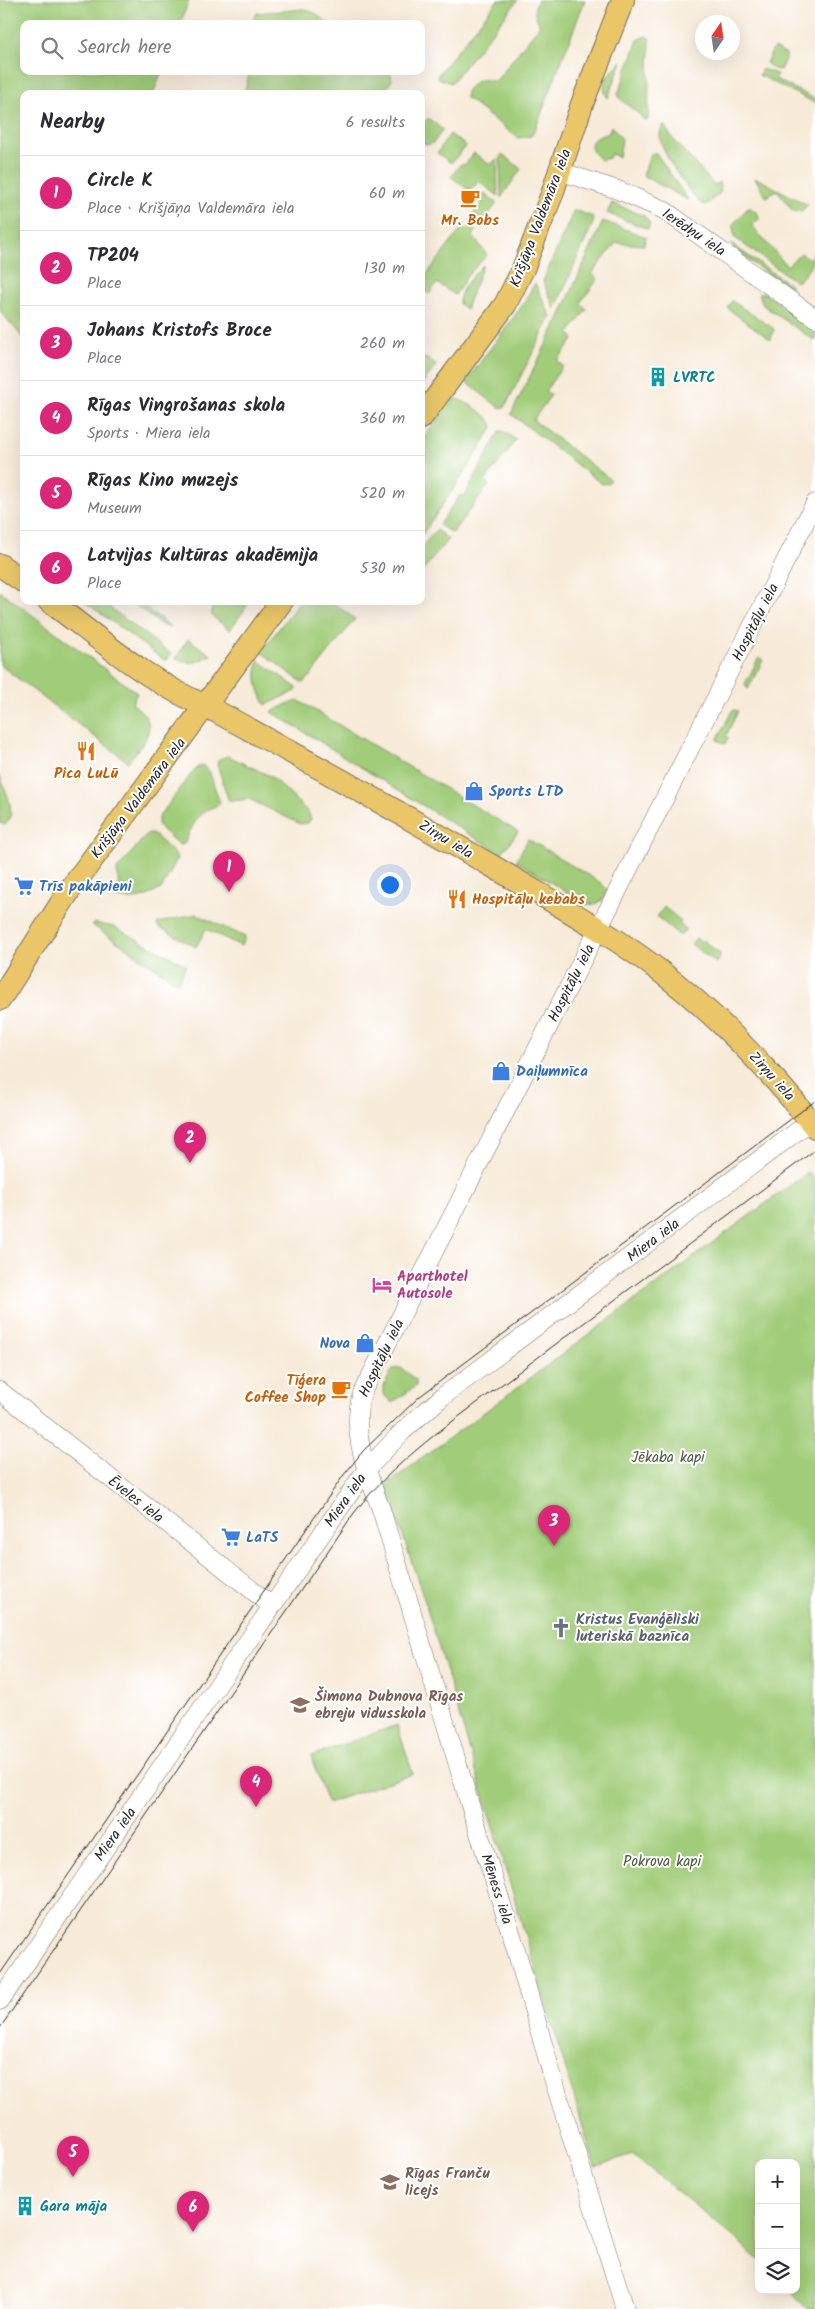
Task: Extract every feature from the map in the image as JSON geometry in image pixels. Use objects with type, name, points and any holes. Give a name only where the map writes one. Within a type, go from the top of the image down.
[{"type":"main road","name":"Krišjāņa Valdemāra iela","points":[[425,413],[505,305],[523,269],[582,104],[623,0]]},
{"type":"main road","points":[[0,564],[20,579]]},
{"type":"main road","name":"Zirņu iela","points":[[54,605],[156,681],[387,804],[599,929],[661,972],[709,1012],[749,1050],[814,1122]]},
{"type":"main road","name":"Krišjāņa Valdemāra iela","points":[[0,999],[70,891],[279,605]]},
{"type":"street","name":"Ierēdņu iela","points":[[559,171],[618,190],[664,210],[815,318]]},
{"type":"street","name":"Hospitāļu iela","points":[[366,1470],[357,1421],[362,1393],[815,503]]},
{"type":"street","name":"Miera iela","points":[[0,2001],[366,1470],[442,1396],[814,1122]]},
{"type":"street","name":"Ēveles iela","points":[[0,1392],[272,1606]]},
{"type":"street","name":"Mēness iela","points":[[366,1470],[384,1518],[470,1805],[512,1936],[553,2078],[625,2309]]},
{"type":"green space","points":[[0,0],[189,0],[182,20],[20,20],[20,75],[160,75],[155,90],[20,90],[20,334],[0,311]]},
{"type":"green space","points":[[498,0],[518,0],[451,83],[438,78],[437,76]]},
{"type":"green space","points":[[538,0],[585,0],[535,130],[531,136],[518,138],[466,98],[466,91],[479,80],[495,82],[540,25],[535,12]]},
{"type":"green space","points":[[304,9],[315,13],[324,20],[253,20],[257,13]]},
{"type":"green space","points":[[646,36],[650,39],[648,120],[644,120],[618,94],[638,40]]},
{"type":"green space","points":[[774,48],[787,55],[780,70],[774,69],[766,63]]},
{"type":"green space","points":[[622,61],[608,98],[605,93],[605,82],[610,73]]},
{"type":"green space","points":[[762,69],[777,74],[775,79],[815,99],[815,103],[759,75]]},
{"type":"green space","points":[[249,75],[391,75],[392,80],[386,90],[245,90]]},
{"type":"green space","points":[[428,118],[443,130],[433,143],[427,145],[425,144],[425,122]]},
{"type":"green space","points":[[664,125],[672,138],[714,185],[719,182],[721,192],[706,205],[700,203],[688,188],[665,153],[660,132]]},
{"type":"green space","points":[[611,126],[622,139],[619,157],[611,154],[609,158],[601,160],[593,152],[591,144],[597,137],[608,134]]},
{"type":"green space","points":[[450,134],[466,146],[451,163],[437,153]]},
{"type":"green space","points":[[474,153],[490,165],[497,159],[498,196],[479,181],[470,191],[451,177],[460,165],[466,164]]},
{"type":"green space","points":[[656,153],[688,200],[643,176],[650,155]]},
{"type":"green space","points":[[502,154],[521,169],[501,198],[500,157]]},
{"type":"green space","points":[[755,178],[808,205],[801,211],[796,212],[792,210],[777,190],[766,197]]},
{"type":"green space","points":[[485,194],[497,203],[483,222],[473,214],[483,201],[478,197]]},
{"type":"green space","points":[[612,203],[644,216],[650,223],[648,229],[607,213]]},
{"type":"green space","points":[[749,207],[760,218],[752,226],[787,266],[801,253],[809,259],[815,251],[809,268],[796,282],[734,237],[733,224]]},
{"type":"green space","points":[[574,210],[593,217],[594,221],[555,309],[543,281]]},
{"type":"green space","points":[[603,221],[646,237],[644,245],[616,243],[592,274],[598,279],[580,303],[587,309],[569,333],[574,339],[557,361],[563,366],[545,391],[551,395],[533,420],[611,480],[608,483],[602,484],[511,414],[559,319]]},
{"type":"green space","points":[[470,226],[476,231],[473,236],[487,255],[468,275],[455,295],[437,283],[429,294],[425,291],[425,277],[463,227],[467,230]]},
{"type":"green space","points":[[731,244],[792,286],[789,288],[739,254]]},
{"type":"green space","points":[[483,265],[466,309],[459,304],[461,293]]},
{"type":"green space","points":[[535,283],[551,317],[505,407],[500,408],[467,383],[467,380],[522,306]]},
{"type":"green space","points":[[759,293],[764,293],[815,330],[815,341],[763,305]]},
{"type":"green space","points":[[732,301],[774,329],[771,340],[727,308]]},
{"type":"green space","points":[[425,359],[436,365],[425,381]]},
{"type":"green space","points":[[455,398],[483,414],[488,418],[493,427],[425,530],[425,436]]},
{"type":"green space","points":[[500,431],[516,440],[485,481],[489,485],[452,533],[439,525],[460,495],[463,497],[468,490]]},
{"type":"green space","points":[[436,530],[448,539],[425,568],[425,543]]},
{"type":"green space","points":[[0,591],[137,693],[132,703],[146,717],[149,729],[144,741],[128,762],[0,665]]},
{"type":"green space","points":[[89,605],[106,605],[171,654],[165,661]]},
{"type":"green space","points":[[135,605],[143,605],[171,627],[163,626]]},
{"type":"green space","points":[[211,605],[247,606],[230,630],[212,616]]},
{"type":"green space","points":[[297,605],[336,605],[355,619],[303,683],[261,652]]},
{"type":"green space","points":[[188,639],[211,655],[193,662],[185,662],[176,658]]},
{"type":"green space","points":[[760,658],[763,660],[748,689],[745,684]]},
{"type":"green space","points":[[258,660],[297,688],[296,691],[266,705],[258,683]]},
{"type":"green space","points":[[299,701],[518,832],[501,854],[272,712],[287,704]]},
{"type":"green space","points":[[732,711],[738,711],[726,736],[729,738],[725,744],[717,740]]},
{"type":"green space","points":[[228,756],[272,777],[308,812],[311,819],[308,823],[300,824],[249,799],[232,801],[228,799],[217,764],[219,759]]},
{"type":"green space","points":[[202,765],[209,771],[220,803],[200,816],[193,825],[184,844],[179,845],[158,826],[158,818],[195,769]]},
{"type":"green space","points":[[0,776],[10,803],[11,817],[5,825],[0,823]]},
{"type":"green space","points":[[148,833],[156,836],[176,855],[177,859],[162,888],[151,895],[140,898],[116,898],[114,893],[119,888],[117,870]]},
{"type":"green space","points":[[528,839],[601,883],[608,890],[605,898],[594,905],[586,904],[516,861]]},
{"type":"green space","points":[[664,907],[681,921],[679,924],[686,929],[680,936],[657,917]]},
{"type":"green space","points":[[196,914],[245,937],[241,946],[206,929],[196,947],[157,926],[158,923]]},
{"type":"green space","points":[[94,923],[114,927],[186,965],[178,983],[92,925]]},
{"type":"green space","points":[[696,938],[701,942],[703,940],[721,955],[716,963],[691,944]]},
{"type":"green space","points":[[808,1172],[815,1181],[815,2309],[807,2309],[793,2294],[800,2294],[800,2159],[755,2159],[755,2257],[736,2239],[632,2154],[595,2167],[426,1605],[386,1485]]},
{"type":"green space","points":[[401,1368],[416,1380],[416,1386],[392,1403],[383,1394],[383,1387],[393,1369]]},
{"type":"green space","points":[[397,1725],[413,1774],[327,1803],[311,1756]]},
{"type":"tram line","points":[[0,1974],[343,1476],[363,1451],[419,1397],[815,1101]]},
{"type":"tram line","points":[[0,2028],[354,1513],[383,1480],[437,1433],[815,1150]]},
{"type":"place","name":"Mr. Bobs","points":[[470,198]]},
{"type":"place","name":"LVRTC","points":[[658,377]]},
{"type":"place","name":"Pica LuLū","points":[[86,751]]},
{"type":"place","name":"Sports LTD","points":[[474,791]]},
{"type":"place","name":"Trīs pakāpieni","points":[[24,886]]},
{"type":"place","name":"Circle K","points":[[229,892]]},
{"type":"place","name":"Hospitāļu kebabs","points":[[457,899]]},
{"type":"place","name":"Daiļumnīca","points":[[501,1071]]},
{"type":"place","name":"TP204","points":[[190,1163]]},
{"type":"place","name":"Aparthotel Autosole","points":[[382,1285]]},
{"type":"place","name":"Nova","points":[[365,1343]]},
{"type":"place","name":"Tīģera Coffee Shop","points":[[341,1389]]},
{"type":"place","name":"LaTS","points":[[231,1537]]},
{"type":"place","name":"Johans Kristofs Broce","points":[[554,1546]]},
{"type":"place","name":"Kristus Evanģēliski luteriskā baznīca","points":[[561,1628]]},
{"type":"place","name":"Šimona Dubnova Rīgas ebreju vidusskola","points":[[300,1705]]},
{"type":"place","name":"Rīgas Vingrošanas skola","points":[[256,1807]]},
{"type":"place","name":"Rīgas Kino muzejs","points":[[73,2177]]},
{"type":"place","name":"Rīgas Franču licejs","points":[[390,2182]]},
{"type":"place","name":"Gara māja","points":[[25,2206]]},
{"type":"place","name":"Latvijas Kultūras akadēmija","points":[[193,2232]]},
{"type":"park label","name":"Jēkaba kapi","points":[[668,1457]]},
{"type":"park label","name":"Pokrova kapi","points":[[662,1861]]}]
